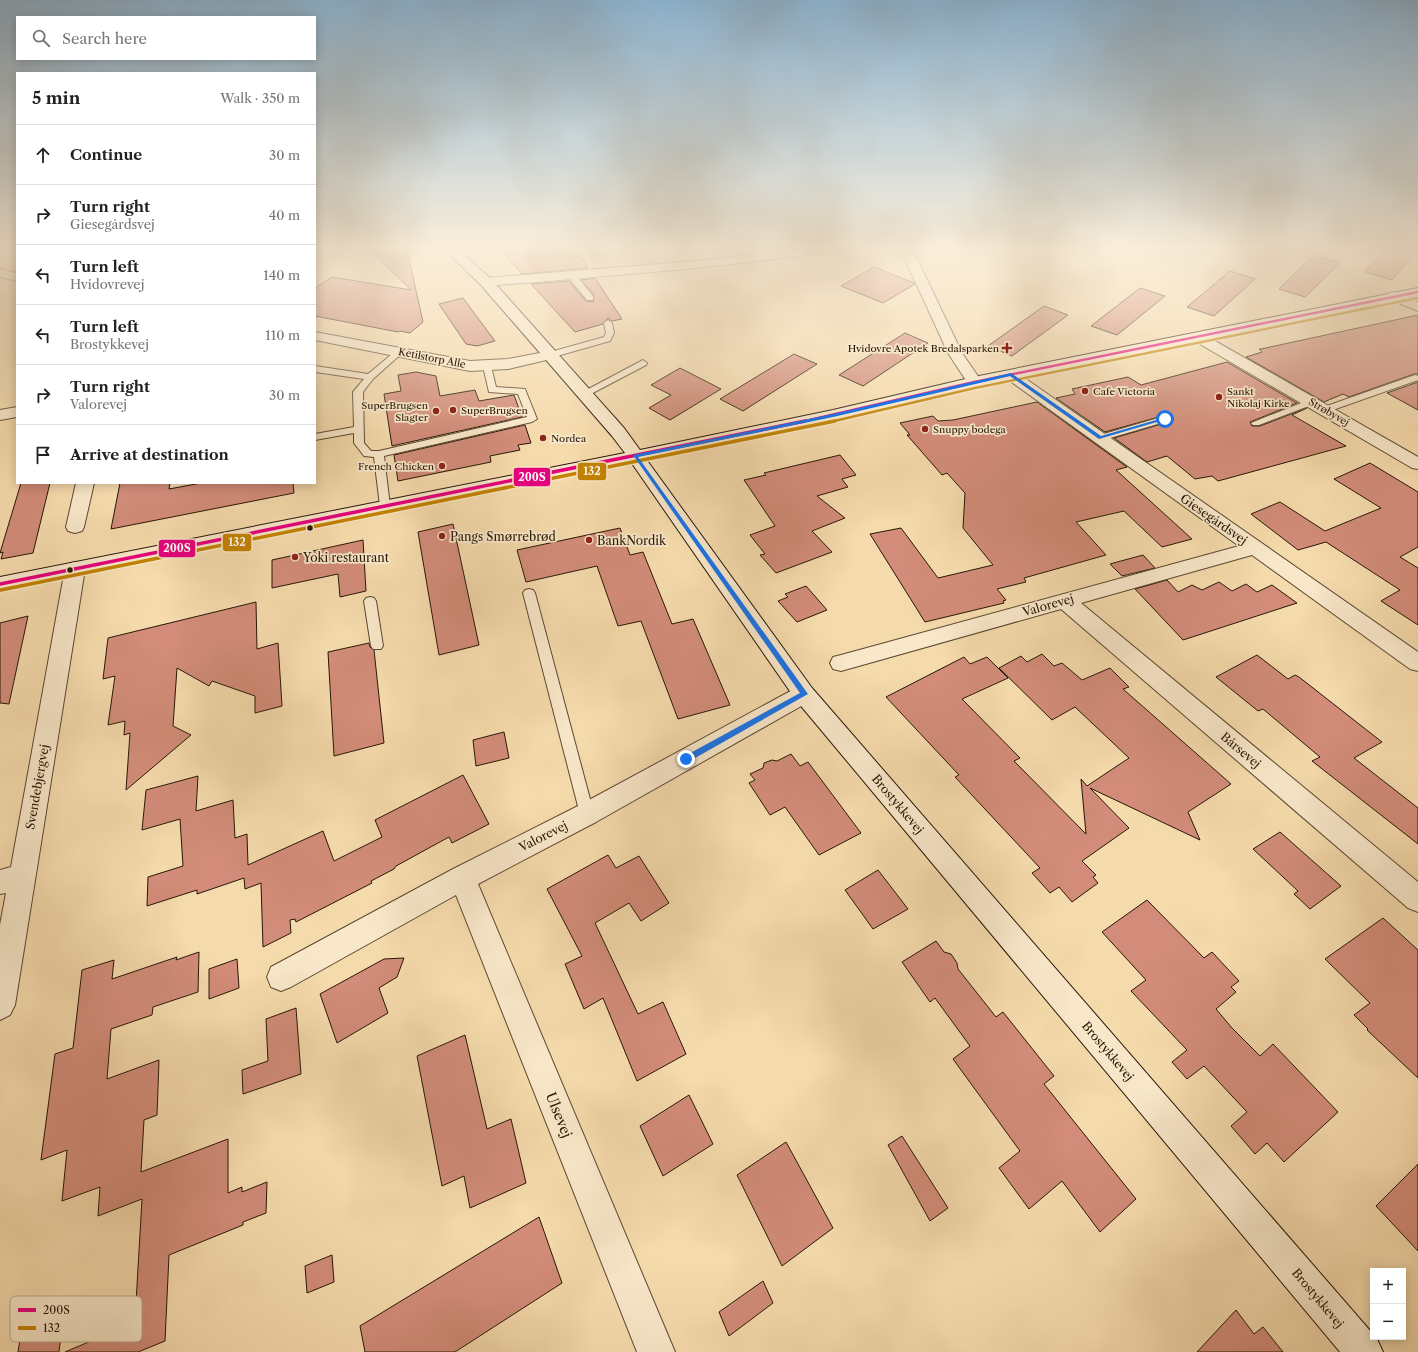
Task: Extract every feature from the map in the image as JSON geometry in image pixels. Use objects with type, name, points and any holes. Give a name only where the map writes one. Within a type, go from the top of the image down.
[{"type":"street","name":"Brostykkevej","points":[[510,309],[618,432],[804,694],[1364,1352]]},
{"type":"street","points":[[934,309],[955,353],[974,382]]},
{"type":"street","points":[[0,584],[635,456],[833,415],[974,382],[1331,309]]},
{"type":"street","name":"Ketilstorp Alle","points":[[316,336],[470,366],[487,366],[550,355]]},
{"type":"street","name":"Strøbyvej","points":[[1198,337],[1418,464]]},
{"type":"street","name":"Giesegårdsvej","points":[[1011,375],[1418,663]]},
{"type":"street","points":[[0,415],[16,412]]},
{"type":"street","points":[[75,526],[85,484]]},
{"type":"street","name":"Valorevej","points":[[841,663],[1255,548]]},
{"type":"street","name":"Svendebjergvej","points":[[0,1005],[11,879],[75,569]]},
{"type":"street","name":"Bårsevej","points":[[1065,601],[1418,899]]},
{"type":"street","name":"Valorevej","points":[[280,977],[462,878],[587,814],[804,694]]},
{"type":"street","name":"Ulsevej","points":[[462,878],[656,1352]]},
{"type":"lane","points":[[550,355],[607,339],[610,333],[608,323]]},
{"type":"lane","points":[[398,352],[370,378],[358,392],[359,442],[368,454],[379,454],[532,419],[522,391],[492,390],[487,366]]},
{"type":"lane","points":[[584,394],[643,364]]},
{"type":"lane","points":[[316,369],[370,378]]},
{"type":"lane","points":[[1256,423],[1415,378]]},
{"type":"lane","points":[[1100,438],[1165,419]]},
{"type":"lane","points":[[316,437],[358,429]]},
{"type":"lane","points":[[379,454],[385,506]]},
{"type":"lane","points":[[529,594],[587,814]]},
{"type":"lane","points":[[370,601],[377,646]]},
{"type":"building","points":[[316,309],[420,309],[423,322],[410,333],[316,316]]},
{"type":"building","points":[[442,309],[471,309],[495,341],[477,346],[466,344]]},
{"type":"building","points":[[554,309],[615,309],[622,319],[612,321],[608,318],[603,324],[575,332]]},
{"type":"building","points":[[1040,309],[1052,309],[1068,315],[1012,356],[988,346]]},
{"type":"building","points":[[1113,309],[1149,309],[1117,335],[1091,326]]},
{"type":"building","points":[[1193,309],[1222,309],[1214,316]]},
{"type":"building","points":[[1418,315],[1418,374],[1414,374],[1349,397],[1343,394],[1324,402],[1246,357],[1262,352],[1259,349]]},
{"type":"building","points":[[905,333],[928,343],[863,386],[839,375]]},
{"type":"building","points":[[794,354],[817,364],[743,411],[720,399]]},
{"type":"building","points":[[1227,362],[1297,403],[1250,422],[1252,426],[1260,426],[1307,408],[1292,415],[1346,446],[1218,481],[1212,476],[1195,479],[1167,456],[1147,462],[1114,438],[1168,422],[1171,419],[1166,415],[1105,432],[1056,398],[1075,394],[1072,389],[1128,377],[1141,385]]},
{"type":"building","points":[[680,368],[721,389],[670,420],[649,408],[671,395],[651,385]]},
{"type":"building","name":"SuperBrugsen","points":[[416,372],[436,376],[440,396],[475,390],[479,401],[514,395],[522,417],[392,446],[384,394],[401,391],[398,375]]},
{"type":"building","points":[[1418,382],[1418,410],[1387,393]]},
{"type":"building","points":[[1037,402],[1127,467],[1116,470],[1192,539],[1162,547],[1124,511],[1076,522],[1106,555],[1024,578],[1026,582],[997,589],[1006,600],[1003,601],[1004,603],[925,622],[870,534],[901,528],[938,578],[993,565],[963,528],[965,493],[947,473],[942,475],[907,435],[910,435],[900,423],[933,416],[938,421],[953,420]]},
{"type":"building","points":[[525,425],[531,443],[518,445],[520,450],[490,456],[491,462],[398,481],[394,455]]},
{"type":"building","points":[[840,455],[856,475],[842,479],[848,487],[817,496],[845,518],[812,531],[832,552],[776,573],[760,555],[765,554],[750,535],[775,526],[744,480],[766,475],[764,473]]},
{"type":"building","points":[[1370,463],[1418,492],[1418,547],[1400,557],[1418,568],[1418,625],[1381,601],[1400,590],[1326,542],[1298,550],[1251,514],[1280,502],[1325,531],[1381,508],[1334,479]]},
{"type":"building","points":[[21,484],[50,484],[33,553],[1,559],[3,552],[0,553]]},
{"type":"building","points":[[120,484],[170,484],[169,489],[196,484],[293,484],[294,493],[111,529]]},
{"type":"building","points":[[453,524],[479,645],[439,655],[418,532]]},
{"type":"building","points":[[620,528],[630,555],[643,552],[672,624],[693,619],[730,705],[678,719],[641,621],[618,626],[597,566],[526,582],[517,550]]},
{"type":"building","points":[[363,540],[366,591],[340,597],[338,574],[272,588],[272,560]]},
{"type":"building","points":[[1143,555],[1155,568],[1122,576],[1110,564]]},
{"type":"building","points":[[1167,580],[1178,592],[1192,585],[1202,590],[1219,582],[1232,591],[1246,584],[1257,592],[1272,585],[1297,603],[1183,640],[1135,589]]},
{"type":"building","points":[[806,586],[827,610],[797,622],[778,601],[788,597],[785,594]]},
{"type":"building","points":[[256,602],[257,649],[278,643],[282,706],[255,713],[255,696],[212,681],[209,686],[177,668],[173,726],[191,735],[126,790],[130,733],[124,735],[125,721],[108,725],[115,676],[103,679],[108,638]]},
{"type":"building","points":[[28,616],[9,704],[0,703],[0,623]]},
{"type":"building","points":[[369,643],[370,647],[374,650],[384,743],[334,756],[328,652]]},
{"type":"building","points":[[1042,654],[1054,666],[1062,663],[1082,680],[1110,668],[1129,687],[1123,689],[1231,784],[1188,812],[1200,840],[1090,788],[1129,828],[1082,861],[1096,875],[1093,877],[1098,883],[1072,902],[1059,887],[1050,893],[1032,873],[1040,868],[955,777],[959,775],[886,697],[964,657],[970,664],[987,657],[1008,678],[962,699],[1020,758],[1014,761],[1086,834],[1081,779],[1087,786],[1129,758],[1075,707],[1052,720],[999,668],[1021,656],[1027,662]]},
{"type":"building","points":[[1257,655],[1288,679],[1295,675],[1299,677],[1382,742],[1354,758],[1418,808],[1418,844],[1312,761],[1320,757],[1263,709],[1258,711],[1216,677]]},
{"type":"building","points":[[504,732],[509,758],[476,766],[473,740]]},
{"type":"building","points":[[791,754],[800,766],[808,762],[861,833],[819,855],[785,807],[770,815],[749,783],[755,780],[750,774],[763,768],[764,763],[772,760],[777,761]]},
{"type":"building","points":[[463,775],[489,824],[452,843],[449,837],[396,866],[394,869],[371,881],[372,883],[296,922],[295,919],[290,920],[291,933],[263,947],[261,883],[245,889],[244,878],[197,894],[197,890],[147,906],[148,877],[183,866],[180,819],[142,830],[146,790],[198,776],[196,811],[233,800],[235,838],[247,834],[248,865],[323,831],[334,861],[382,837],[375,820]]},
{"type":"building","points":[[1280,832],[1341,886],[1310,909],[1294,894],[1298,891],[1253,849]]},
{"type":"building","points":[[608,855],[616,868],[639,856],[669,903],[641,921],[629,903],[595,923],[638,1014],[663,1002],[686,1054],[637,1081],[603,998],[584,1009],[565,964],[582,956],[547,889]]},
{"type":"building","points":[[878,870],[908,909],[873,929],[845,890]]},
{"type":"building","points":[[1147,900],[1204,958],[1212,952],[1239,981],[1231,987],[1236,992],[1216,1009],[1232,1028],[1260,1056],[1273,1044],[1338,1112],[1284,1162],[1267,1143],[1255,1154],[1231,1126],[1247,1112],[1204,1066],[1187,1079],[1172,1062],[1187,1050],[1131,991],[1146,980],[1102,932]]},
{"type":"building","points":[[1383,918],[1418,950],[1418,1078],[1367,1030],[1368,1029],[1354,1015],[1370,1003],[1325,959]]},
{"type":"building","points":[[936,941],[944,952],[951,954],[957,963],[958,969],[996,1017],[1003,1012],[1054,1076],[1044,1084],[1136,1199],[1100,1232],[1062,1181],[1029,1209],[999,1168],[1020,1151],[953,1059],[970,1046],[935,998],[930,1002],[902,962]]},
{"type":"building","points":[[199,952],[198,992],[153,1007],[152,1015],[111,1029],[107,1079],[159,1060],[157,1115],[144,1120],[141,1172],[228,1139],[228,1193],[242,1187],[242,1192],[267,1182],[266,1213],[243,1222],[243,1225],[169,1255],[165,1341],[138,1352],[65,1352],[88,1342],[142,1342],[142,1296],[136,1296],[142,1199],[98,1216],[100,1187],[62,1201],[67,1150],[41,1160],[55,1054],[73,1048],[82,970],[114,960],[112,979],[177,957],[176,960]]},
{"type":"building","points":[[404,958],[397,977],[379,988],[388,1013],[337,1043],[320,994],[384,959]]},
{"type":"building","points":[[237,959],[239,988],[209,999],[209,969]]},
{"type":"building","points":[[296,1008],[301,1074],[243,1094],[242,1070],[268,1061],[266,1019]]},
{"type":"building","points":[[465,1035],[487,1129],[511,1119],[526,1183],[470,1208],[464,1176],[442,1186],[417,1056]]},
{"type":"building","points":[[689,1095],[713,1144],[663,1176],[640,1126]]},
{"type":"building","points":[[902,1136],[948,1208],[930,1221],[888,1145]]},
{"type":"building","points":[[786,1142],[833,1228],[782,1266],[737,1175]]},
{"type":"building","points":[[1418,1164],[1418,1251],[1376,1206]]},
{"type":"building","points":[[539,1217],[562,1283],[455,1352],[365,1352],[360,1326]]},
{"type":"building","points":[[332,1255],[334,1282],[307,1293],[305,1266]]},
{"type":"building","points":[[763,1281],[773,1303],[729,1336],[719,1312]]},
{"type":"building","points":[[1236,1310],[1254,1334],[1263,1327],[1283,1352],[1197,1352]]},
{"type":"building","points":[[20,1342],[60,1342],[59,1352],[18,1352]]},
{"type":"transit line","name":"200S","points":[[0,584],[677,448],[833,415],[974,382],[1334,309]]},
{"type":"transit line","name":"132","points":[[1,590],[678,454],[834,421],[975,388],[1363,309]]},
{"type":"place","name":"Hvidovre Apotek Bredalsparken","points":[[1007,348]]},
{"type":"place","name":"Cafe Victoria","points":[[1085,391]]},
{"type":"place","name":"Sankt Nikolaj Kirke","points":[[1219,397]]},
{"type":"place","name":"SuperBrugsen","points":[[453,410]]},
{"type":"place","name":"SuperBrugsen Slagter","points":[[436,411]]},
{"type":"place","name":"Snuppy bodega","points":[[925,429]]},
{"type":"place","name":"Nordea","points":[[543,438]]},
{"type":"place","name":"French Chicken","points":[[442,466]]},
{"type":"place","name":"Pangs Smørrebrød","points":[[442,536]]},
{"type":"place","name":"BankNordik","points":[[589,540]]},
{"type":"place","name":"Yoki restaurant","points":[[295,557]]},
{"type":"route","points":[[686,759],[804,694],[635,456],[833,415],[920,394],[1011,375],[1100,438],[1165,419]]}]
